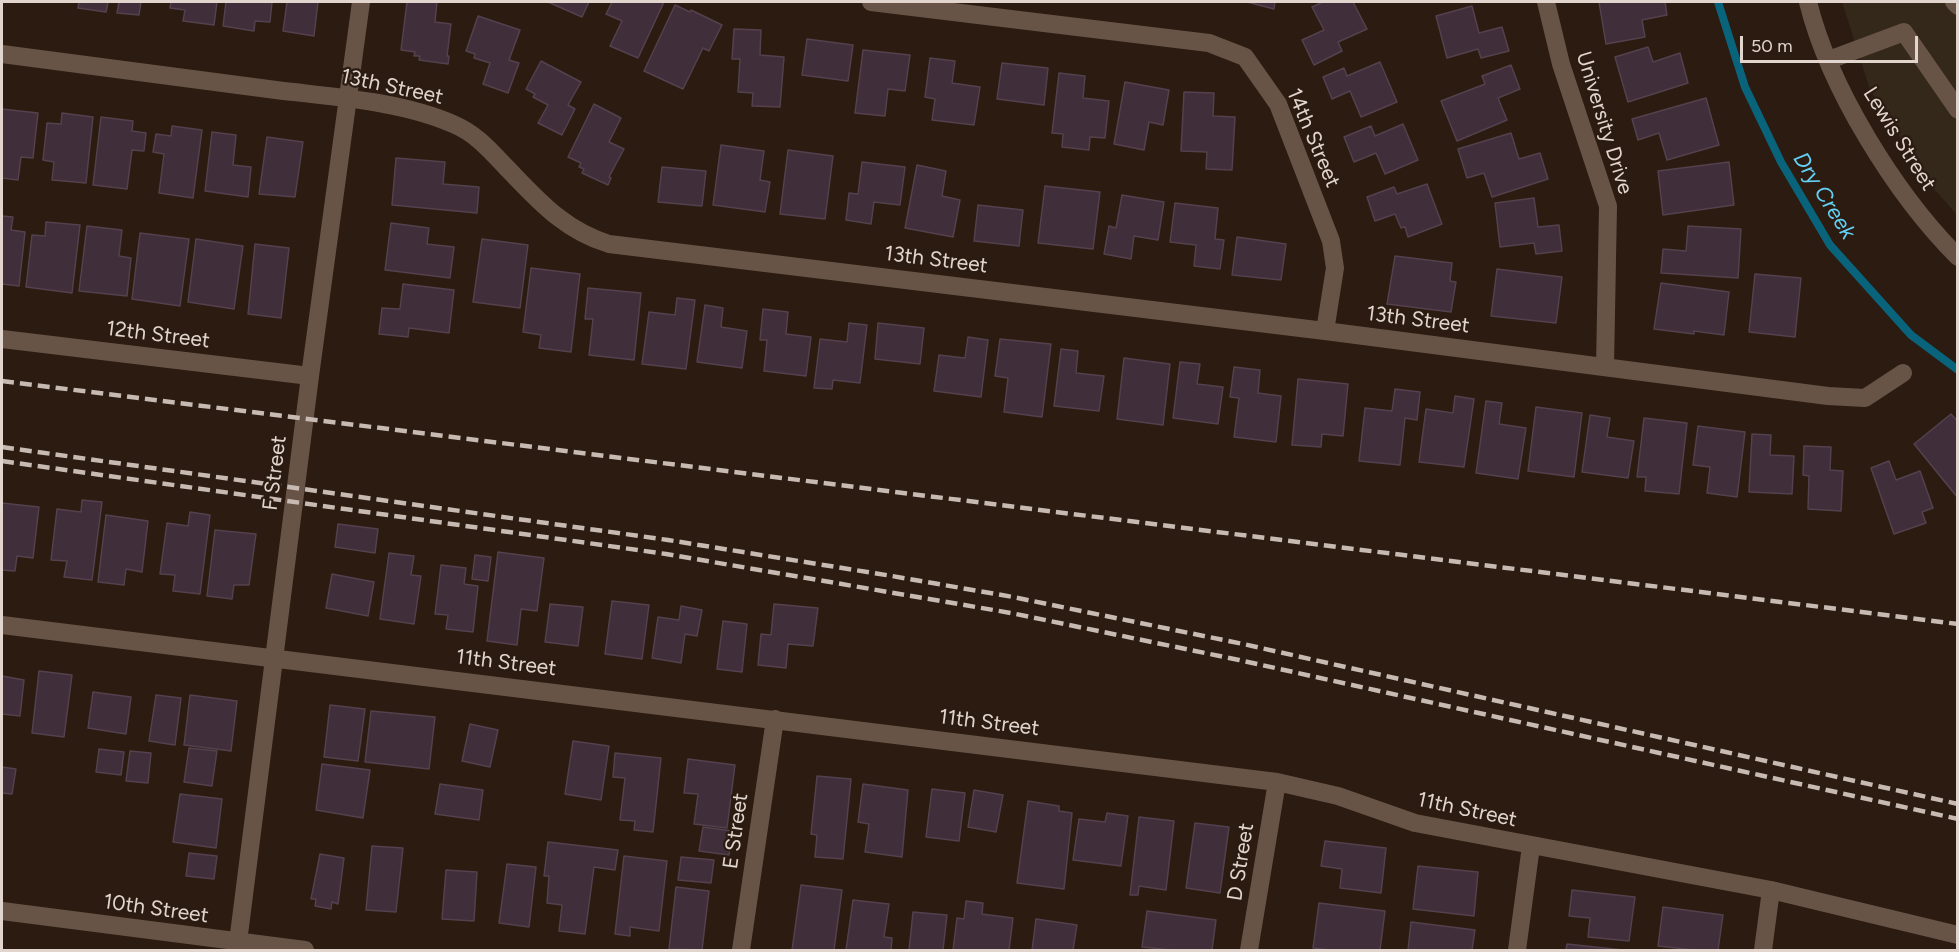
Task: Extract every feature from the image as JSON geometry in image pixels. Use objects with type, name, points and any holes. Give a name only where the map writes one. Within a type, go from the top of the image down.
[{"type":"street","name":"F Street","points":[[238,946],[310,376],[361,2]]},
{"type":"street","name":"14th Street","points":[[871,2],[1209,44],[1245,57],[1278,104],[1331,241],[1335,268],[1325,331]]},
{"type":"street","name":"University Drive","points":[[1546,2],[1560,64],[1608,206],[1605,367]]},
{"type":"street","name":"Lewis Street","points":[[1808,2],[1814,27],[1845,97],[1888,170],[1935,234],[1958,257]]},
{"type":"street","points":[[1953,2],[1958,6]]},
{"type":"street","points":[[1829,60],[1904,32],[1958,110]]},
{"type":"street","name":"13th Street","points":[[2,54],[349,99],[425,112],[456,125],[478,138],[532,194],[565,224],[589,238],[609,244],[1325,331],[1828,396],[1865,398],[1903,373]]},
{"type":"street","name":"12th Street","points":[[2,339],[310,376]]},
{"type":"street","name":"11th Street","points":[[2,625],[1277,782],[1338,796],[1415,823],[1770,890],[1958,935]]},
{"type":"street","name":"E Street","points":[[741,951],[775,719]]},
{"type":"street","name":"D Street","points":[[1249,951],[1277,782]]},
{"type":"street","points":[[1516,951],[1531,846]]},
{"type":"street","points":[[1763,951],[1770,890]]},
{"type":"street","name":"10th Street","points":[[2,911],[238,946],[305,951]]},
{"type":"shaded area","points":[[1842,2],[1957,2],[1957,215],[1928,182],[1870,90]]},
{"type":"building","points":[[79,2],[108,2],[106,12],[78,8]]},
{"type":"building","points":[[119,2],[141,2],[139,15],[117,13]]},
{"type":"building","points":[[171,2],[217,2],[214,25],[183,21],[185,10],[170,8]]},
{"type":"building","points":[[226,2],[272,2],[270,22],[255,21],[254,31],[223,26]]},
{"type":"building","points":[[287,2],[318,2],[314,36],[283,31]]},
{"type":"building","points":[[407,2],[437,2],[435,22],[451,24],[448,64],[419,60],[420,56],[414,56],[415,52],[401,50]]},
{"type":"building","points":[[548,2],[589,2],[582,17]]},
{"type":"building","points":[[612,2],[664,2],[638,58],[610,46],[622,21],[606,14]]},
{"type":"building","points":[[1247,2],[1275,2],[1274,9]]},
{"type":"building","points":[[1323,2],[1353,2],[1367,29],[1338,42],[1342,51],[1314,65],[1302,40],[1324,30],[1312,7]]},
{"type":"building","points":[[1599,2],[1665,2],[1667,15],[1642,20],[1645,37],[1606,44]]},
{"type":"building","points":[[675,5],[722,25],[709,51],[703,48],[683,89],[644,71]]},
{"type":"building","points":[[1472,6],[1479,33],[1502,27],[1509,51],[1481,58],[1478,49],[1447,58],[1436,16]]},
{"type":"building","points":[[478,16],[520,30],[509,60],[519,63],[508,93],[483,84],[490,63],[474,58],[475,54],[466,51]]},
{"type":"building","points":[[734,29],[761,30],[760,55],[784,57],[780,107],[752,106],[753,93],[738,92],[740,59],[732,59]]},
{"type":"building","points":[[807,39],[853,45],[848,81],[802,75]]},
{"type":"building","points":[[1648,47],[1653,62],[1680,53],[1688,83],[1628,102],[1615,57]]},
{"type":"building","points":[[863,50],[910,55],[905,91],[888,89],[885,116],[855,113]]},
{"type":"building","points":[[930,58],[955,61],[952,83],[980,87],[974,125],[932,120],[935,99],[925,97]]},
{"type":"building","points":[[541,61],[581,82],[568,105],[575,109],[562,135],[538,123],[548,105],[533,97],[535,94],[526,89]]},
{"type":"building","points":[[1380,62],[1397,102],[1361,117],[1350,91],[1332,99],[1323,77],[1344,68],[1347,76]]},
{"type":"building","points":[[1002,63],[1048,68],[1044,105],[997,99]]},
{"type":"building","points":[[1511,65],[1520,89],[1498,98],[1507,120],[1457,141],[1441,101],[1485,84],[1482,76]]},
{"type":"building","points":[[1059,73],[1085,76],[1083,98],[1109,101],[1105,138],[1090,137],[1089,150],[1062,147],[1063,134],[1052,133]]},
{"type":"building","points":[[1125,82],[1169,90],[1163,125],[1149,122],[1144,150],[1114,144]]},
{"type":"building","points":[[1184,92],[1214,93],[1213,116],[1235,117],[1232,170],[1206,169],[1207,152],[1181,151]]},
{"type":"building","points":[[1706,98],[1719,145],[1667,160],[1659,133],[1638,140],[1632,119]]},
{"type":"building","points":[[594,104],[621,118],[609,142],[624,149],[609,177],[611,178],[608,185],[582,173],[584,169],[579,167],[581,163],[568,157]]},
{"type":"building","points":[[2,109],[38,113],[33,158],[21,157],[18,180],[2,178]]},
{"type":"building","points":[[62,113],[93,117],[86,183],[52,180],[54,162],[43,160],[47,123],[61,124]]},
{"type":"building","points":[[101,117],[133,121],[132,131],[146,133],[144,151],[132,150],[127,189],[93,185]]},
{"type":"building","points":[[1403,124],[1418,160],[1385,174],[1376,153],[1354,162],[1344,137],[1371,126],[1375,136]]},
{"type":"building","points":[[172,126],[202,130],[193,198],[159,193],[164,154],[153,152],[156,134],[171,136]]},
{"type":"building","points":[[212,132],[236,135],[233,165],[251,167],[248,197],[205,191]]},
{"type":"building","points":[[1511,133],[1519,159],[1540,153],[1548,179],[1492,197],[1484,173],[1467,178],[1458,149]]},
{"type":"building","points":[[267,137],[303,142],[295,197],[259,194]]},
{"type":"building","points":[[721,145],[764,151],[760,180],[770,182],[765,212],[713,205]]},
{"type":"building","points":[[788,150],[833,156],[825,219],[780,214]]},
{"type":"building","points":[[396,158],[445,162],[443,184],[479,187],[477,213],[392,205]]},
{"type":"building","points":[[862,162],[905,167],[900,205],[874,202],[871,224],[846,220],[849,193],[858,194]]},
{"type":"building","points":[[1729,162],[1734,205],[1663,215],[1658,171]]},
{"type":"building","points":[[917,165],[946,171],[942,196],[960,200],[953,237],[905,228]]},
{"type":"building","points":[[662,167],[706,171],[702,206],[658,202]]},
{"type":"building","points":[[1427,184],[1442,224],[1408,237],[1405,227],[1401,228],[1395,214],[1375,221],[1367,197],[1394,187],[1397,194]]},
{"type":"building","points":[[1045,186],[1100,192],[1093,249],[1038,243]]},
{"type":"building","points":[[1122,195],[1164,202],[1158,240],[1134,236],[1131,259],[1104,254],[1109,226],[1116,228]]},
{"type":"building","points":[[1534,198],[1538,227],[1559,225],[1562,251],[1536,254],[1534,243],[1500,247],[1495,203]]},
{"type":"building","points":[[1175,203],[1218,208],[1215,239],[1224,240],[1220,269],[1194,266],[1196,245],[1170,242]]},
{"type":"building","points":[[978,205],[1023,210],[1019,246],[974,241]]},
{"type":"building","points":[[2,216],[13,217],[11,230],[25,232],[19,286],[2,284]]},
{"type":"building","points":[[46,222],[80,225],[72,293],[26,287],[32,235],[45,236]]},
{"type":"building","points":[[391,223],[429,228],[427,244],[454,247],[450,278],[385,270]]},
{"type":"building","points":[[87,226],[122,230],[119,256],[131,258],[127,296],[79,291]]},
{"type":"building","points":[[1688,226],[1741,229],[1738,278],[1661,273],[1663,249],[1686,251]]},
{"type":"building","points":[[140,233],[189,239],[180,306],[132,299]]},
{"type":"building","points":[[1237,237],[1286,244],[1281,280],[1232,275]]},
{"type":"building","points":[[196,239],[243,246],[234,309],[188,302]]},
{"type":"building","points":[[482,239],[528,245],[520,308],[473,302]]},
{"type":"building","points":[[255,244],[289,248],[281,318],[248,314]]},
{"type":"building","points":[[1395,256],[1452,263],[1450,281],[1456,282],[1451,312],[1387,304]]},
{"type":"building","points":[[531,268],[580,274],[571,352],[539,348],[541,335],[523,332]]},
{"type":"building","points":[[1497,269],[1562,277],[1556,323],[1491,316]]},
{"type":"building","points":[[1755,274],[1801,278],[1795,337],[1749,332]]},
{"type":"building","points":[[1661,283],[1729,292],[1724,335],[1654,329]]},
{"type":"building","points":[[403,284],[454,290],[449,333],[409,328],[408,337],[379,334],[382,308],[400,309]]},
{"type":"building","points":[[588,288],[641,293],[634,360],[589,355],[593,319],[585,319]]},
{"type":"building","points":[[677,298],[695,300],[686,369],[642,364],[649,312],[675,315]]},
{"type":"building","points":[[705,305],[723,308],[721,327],[747,331],[742,368],[697,362]]},
{"type":"building","points":[[763,309],[788,312],[786,334],[811,337],[806,376],[764,371],[767,340],[760,340]]},
{"type":"building","points":[[849,323],[867,325],[860,383],[833,380],[832,389],[814,388],[820,339],[847,342]]},
{"type":"building","points":[[878,323],[924,328],[920,364],[875,359]]},
{"type":"building","points":[[968,337],[988,340],[981,397],[934,391],[939,355],[965,358]]},
{"type":"building","points":[[1000,339],[1051,344],[1042,417],[1004,412],[1008,378],[995,376]]},
{"type":"building","points":[[1061,349],[1078,351],[1076,373],[1104,376],[1099,411],[1054,406]]},
{"type":"building","points":[[1124,358],[1170,364],[1163,425],[1117,419]]},
{"type":"building","points":[[1180,362],[1200,364],[1197,384],[1223,387],[1218,424],[1173,418]]},
{"type":"building","points":[[1234,367],[1260,370],[1258,393],[1281,396],[1276,442],[1234,437],[1239,398],[1230,397]]},
{"type":"building","points":[[1298,379],[1348,384],[1343,436],[1322,434],[1321,447],[1292,445]]},
{"type":"building","points":[[1395,389],[1420,392],[1417,420],[1405,418],[1400,465],[1359,461],[1365,408],[1392,411]]},
{"type":"building","points":[[1455,396],[1474,399],[1464,467],[1419,462],[1426,409],[1453,413]]},
{"type":"building","points":[[1486,401],[1502,403],[1499,424],[1526,428],[1518,479],[1476,473]]},
{"type":"building","points":[[1536,407],[1582,413],[1574,477],[1528,471]]},
{"type":"building","points":[[1951,414],[1958,422],[1958,498],[1914,444]]},
{"type":"building","points":[[1590,415],[1610,418],[1607,437],[1634,441],[1628,478],[1582,472]]},
{"type":"building","points":[[1644,418],[1687,423],[1679,494],[1645,491],[1646,477],[1637,477]]},
{"type":"building","points":[[1698,426],[1745,432],[1737,497],[1707,493],[1710,467],[1693,465]]},
{"type":"building","points":[[1752,434],[1771,435],[1770,455],[1794,456],[1792,494],[1749,492]]},
{"type":"building","points":[[1804,446],[1831,447],[1830,470],[1843,471],[1841,511],[1808,509],[1809,476],[1803,475]]},
{"type":"building","points":[[1889,461],[1896,480],[1920,471],[1933,508],[1922,512],[1926,523],[1894,534],[1871,468]]},
{"type":"building","points":[[82,500],[102,502],[92,580],[64,577],[67,561],[51,560],[57,509],[81,512]]},
{"type":"building","points":[[2,503],[39,507],[33,558],[17,556],[15,571],[2,570]]},
{"type":"building","points":[[190,512],[210,515],[200,594],[173,591],[175,575],[160,574],[167,523],[188,526]]},
{"type":"building","points":[[106,515],[148,521],[142,572],[126,569],[124,585],[98,582]]},
{"type":"building","points":[[338,524],[378,529],[375,553],[335,547]]},
{"type":"building","points":[[215,530],[256,534],[249,585],[234,585],[232,599],[207,596]]},
{"type":"building","points":[[498,552],[544,558],[537,611],[521,609],[517,645],[487,641]]},
{"type":"building","points":[[389,553],[414,556],[411,575],[421,576],[414,624],[380,619]]},
{"type":"building","points":[[475,555],[491,557],[488,581],[472,579]]},
{"type":"building","points":[[441,565],[466,568],[464,584],[478,586],[473,632],[446,629],[448,615],[435,614]]},
{"type":"building","points":[[332,574],[374,582],[368,616],[326,608]]},
{"type":"building","points":[[612,601],[649,605],[642,659],[605,654]]},
{"type":"building","points":[[550,604],[583,607],[578,646],[545,642]]},
{"type":"building","points":[[774,604],[818,608],[813,646],[788,644],[786,668],[758,665],[761,634],[771,635]]},
{"type":"building","points":[[681,606],[702,610],[697,636],[685,634],[681,663],[652,658],[658,617],[679,620]]},
{"type":"building","points":[[723,621],[747,624],[742,672],[717,669]]},
{"type":"building","points":[[39,671],[72,675],[64,737],[32,733]]},
{"type":"building","points":[[2,676],[24,680],[20,716],[2,714]]},
{"type":"building","points":[[93,692],[131,697],[126,734],[88,728]]},
{"type":"building","points":[[156,695],[181,698],[175,745],[149,741]]},
{"type":"building","points":[[190,695],[237,701],[231,751],[184,745]]},
{"type":"building","points":[[330,705],[365,709],[358,761],[324,757]]},
{"type":"building","points":[[371,711],[435,717],[429,769],[365,762]]},
{"type":"building","points":[[470,724],[498,730],[490,767],[462,761]]},
{"type":"building","points":[[573,741],[609,746],[601,800],[565,794]]},
{"type":"building","points":[[189,748],[217,751],[212,786],[184,782]]},
{"type":"building","points":[[99,749],[124,752],[121,775],[96,772]]},
{"type":"building","points":[[130,751],[151,753],[148,783],[126,781]]},
{"type":"building","points":[[615,753],[661,758],[653,832],[634,830],[635,821],[620,820],[625,778],[613,777]]},
{"type":"building","points":[[688,759],[735,765],[727,828],[694,824],[698,794],[684,793]]},
{"type":"building","points":[[322,764],[370,770],[363,818],[316,810]]},
{"type":"building","points":[[2,767],[16,769],[12,794],[2,793]]},
{"type":"building","points":[[817,776],[851,779],[843,859],[815,857],[817,835],[811,834]]},
{"type":"building","points":[[440,784],[483,790],[479,820],[435,814]]},
{"type":"building","points":[[863,784],[908,790],[902,857],[865,852],[869,824],[858,822]]},
{"type":"building","points":[[932,789],[965,793],[959,841],[926,837]]},
{"type":"building","points":[[974,790],[1003,795],[996,832],[968,827]]},
{"type":"building","points":[[180,794],[222,799],[216,848],[173,842]]},
{"type":"building","points":[[1028,801],[1059,806],[1059,811],[1072,813],[1064,889],[1017,883]]},
{"type":"building","points":[[1107,813],[1128,816],[1121,866],[1073,860],[1079,819],[1105,822]]},
{"type":"building","points":[[1139,817],[1174,821],[1166,890],[1139,886],[1138,895],[1130,895]]},
{"type":"building","points":[[1195,823],[1229,827],[1220,893],[1186,888]]},
{"type":"building","points":[[703,827],[733,831],[729,855],[699,851]]},
{"type":"building","points":[[1325,841],[1386,848],[1381,893],[1340,888],[1342,869],[1321,866]]},
{"type":"building","points":[[548,842],[618,850],[615,870],[594,867],[585,934],[559,931],[562,905],[547,903],[549,876],[544,876]]},
{"type":"building","points":[[372,846],[403,848],[396,912],[366,910]]},
{"type":"building","points":[[189,853],[217,856],[214,879],[186,876]]},
{"type":"building","points":[[320,854],[344,858],[338,904],[332,902],[331,909],[315,906],[316,899],[311,899]]},
{"type":"building","points":[[624,856],[667,861],[659,931],[630,927],[630,936],[615,934]]},
{"type":"building","points":[[681,857],[714,860],[711,883],[678,880]]},
{"type":"building","points":[[507,864],[536,867],[529,927],[499,923]]},
{"type":"building","points":[[1418,866],[1478,872],[1474,916],[1413,909]]},
{"type":"building","points":[[446,870],[477,872],[474,921],[442,919]]},
{"type":"building","points":[[801,885],[842,890],[834,950],[792,950]]},
{"type":"building","points":[[676,887],[709,891],[702,950],[669,949]]},
{"type":"building","points":[[1572,890],[1635,897],[1629,941],[1588,937],[1590,918],[1569,916]]},
{"type":"building","points":[[853,900],[889,904],[884,937],[892,938],[891,950],[846,950]]},
{"type":"building","points":[[966,901],[983,903],[982,914],[1013,918],[1009,950],[953,950],[957,918],[964,919]]},
{"type":"building","points":[[1319,903],[1385,911],[1380,950],[1313,948]]},
{"type":"building","points":[[1663,907],[1723,915],[1718,950],[1658,946]]},
{"type":"building","points":[[1147,911],[1216,920],[1212,950],[1142,947]]},
{"type":"building","points":[[913,912],[947,915],[943,950],[909,950]]},
{"type":"building","points":[[1036,919],[1077,925],[1073,950],[1032,950]]},
{"type":"building","points":[[1411,922],[1475,930],[1472,950],[1408,950]]},
{"type":"building","points":[[1567,944],[1623,950],[1566,950]]},
{"type":"waterway","name":"Dry Creek","points":[[1718,2],[1745,87],[1781,162],[1830,245],[1911,335],[1958,370]]},
{"type":"railway","points":[[2,381],[1958,624]]},
{"type":"railway","points":[[2,447],[668,540],[1013,597],[1243,644],[1958,804]]},
{"type":"railway","points":[[2,461],[666,554],[1011,613],[1239,660],[1958,819]]}]
